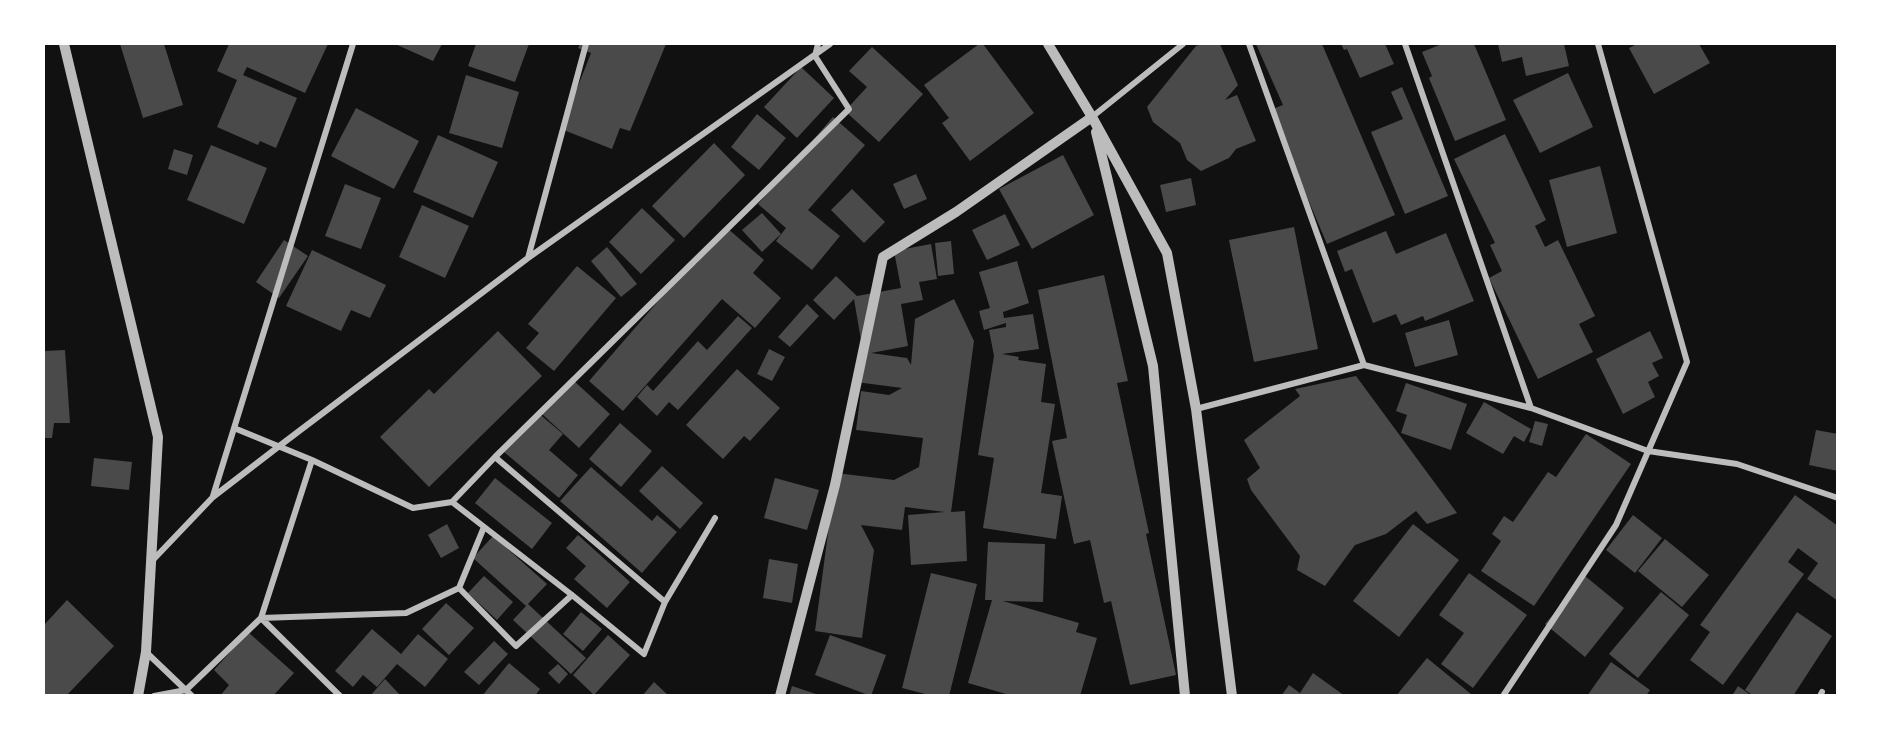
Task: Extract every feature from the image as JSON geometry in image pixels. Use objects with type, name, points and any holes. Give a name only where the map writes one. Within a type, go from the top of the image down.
[{"type":"street","points":[[64,44],[158,437],[146,652],[138,696]]},
{"type":"street","points":[[213,497],[353,44]]},
{"type":"street","points":[[528,258],[586,44]]},
{"type":"street","points":[[234,428],[312,460],[413,508],[452,502],[849,109],[815,56],[818,44]]},
{"type":"street","points":[[151,562],[213,497],[278,447],[528,258],[830,44]]},
{"type":"street","points":[[1048,44],[1092,117],[1167,253],[1196,409],[1232,696]]},
{"type":"street","points":[[780,696],[835,485],[883,257],[956,212],[1092,117],[1182,44]]},
{"type":"street","points":[[1249,44],[1364,365]]},
{"type":"street","points":[[1405,44],[1531,408]]},
{"type":"street","points":[[1503,696],[1616,525],[1687,362],[1598,44]]},
{"type":"street","points":[[1092,117],[1153,366],[1185,696]]},
{"type":"street","points":[[1196,409],[1364,365],[1531,408],[1648,451],[1737,464],[1838,498]]},
{"type":"street","points":[[495,457],[665,602]]},
{"type":"street","points":[[154,696],[186,690],[261,618],[312,460]]},
{"type":"street","points":[[452,502],[644,654],[665,602],[716,518]]},
{"type":"street","points":[[261,618],[406,613],[459,588],[484,527]]},
{"type":"street","points":[[459,588],[516,646],[572,595]]},
{"type":"street","points":[[261,618],[340,696]]},
{"type":"street","points":[[146,652],[192,696]]},
{"type":"building","points":[[120,44],[164,44],[183,105],[143,118]]},
{"type":"building","points":[[229,44],[328,44],[305,93],[247,67],[243,75],[297,98],[276,148],[260,141],[258,145],[217,127],[237,80],[217,71]]},
{"type":"building","points":[[395,44],[442,44],[433,61]]},
{"type":"building","points":[[476,44],[529,44],[515,82],[468,66]]},
{"type":"building","points":[[580,44],[666,44],[630,131],[620,128],[612,149],[561,129],[591,53],[578,48]]},
{"type":"building","points":[[979,44],[983,44],[1034,113],[970,161],[942,123],[949,118],[924,85]]},
{"type":"building","points":[[1220,44],[1238,85],[1225,100],[1237,95],[1256,141],[1236,149],[1229,158],[1201,171],[1187,160],[1180,143],[1153,122],[1147,107],[1196,46]]},
{"type":"building","points":[[1256,44],[1322,44],[1395,215],[1327,244],[1270,110],[1283,105]]},
{"type":"building","points":[[1341,44],[1385,44],[1394,64],[1360,78],[1347,49],[1344,50]]},
{"type":"building","points":[[1442,44],[1474,44],[1506,120],[1455,141],[1429,78],[1432,76],[1422,52]]},
{"type":"building","points":[[1498,44],[1564,44],[1569,66],[1526,76],[1522,57],[1502,62]]},
{"type":"building","points":[[1637,44],[1699,44],[1710,63],[1654,94],[1629,48]]},
{"type":"building","points":[[872,47],[923,94],[879,142],[845,111],[867,87],[849,71]]},
{"type":"building","points":[[801,67],[834,98],[797,138],[764,107]]},
{"type":"building","points":[[1568,73],[1593,127],[1540,153],[1513,100]]},
{"type":"building","points":[[466,75],[519,92],[502,148],[449,133]]},
{"type":"building","points":[[1402,87],[1448,196],[1405,214],[1371,132],[1403,119],[1391,92]]},
{"type":"building","points":[[356,108],[419,141],[394,189],[331,156]]},
{"type":"building","points":[[757,114],[786,138],[759,170],[731,147]]},
{"type":"building","points":[[833,117],[865,145],[808,210],[840,236],[812,270],[776,241],[786,228],[758,204]]},
{"type":"building","points":[[1505,134],[1546,220],[1535,226],[1545,247],[1558,240],[1595,316],[1579,324],[1593,352],[1538,379],[1489,278],[1502,271],[1490,245],[1495,243],[1454,159]]},
{"type":"building","points":[[438,135],[498,162],[473,218],[413,192]]},
{"type":"building","points":[[714,143],[745,175],[684,238],[652,206]]},
{"type":"building","points":[[211,145],[267,168],[244,224],[187,200]]},
{"type":"building","points":[[174,149],[193,155],[187,175],[168,169]]},
{"type":"building","points":[[1063,155],[1094,215],[1032,249],[999,189]]},
{"type":"building","points":[[1600,166],[1617,233],[1567,247],[1549,180]]},
{"type":"building","points":[[916,174],[927,199],[904,209],[893,184]]},
{"type":"building","points":[[1191,178],[1196,205],[1166,212],[1160,185]]},
{"type":"building","points":[[345,184],[381,198],[361,249],[325,236]]},
{"type":"building","points":[[852,189],[885,222],[864,243],[831,210]]},
{"type":"building","points":[[422,205],[469,226],[445,278],[399,257]]},
{"type":"building","points":[[642,208],[675,240],[641,274],[609,242]]},
{"type":"building","points":[[762,213],[781,234],[762,252],[742,230]]},
{"type":"building","points":[[1005,214],[1020,245],[987,260],[972,230]]},
{"type":"building","points":[[1294,227],[1318,349],[1254,362],[1229,240]]},
{"type":"building","points":[[727,228],[764,260],[753,273],[781,298],[755,328],[722,299],[623,411],[589,381],[693,261],[696,264]]},
{"type":"building","points":[[1386,231],[1396,254],[1446,233],[1474,301],[1425,321],[1423,316],[1401,325],[1396,314],[1373,323],[1352,269],[1345,272],[1337,251]]},
{"type":"building","points":[[284,240],[308,256],[279,298],[256,282]]},
{"type":"building","points":[[951,241],[954,274],[938,276],[935,243]]},
{"type":"building","points":[[931,244],[937,279],[919,282],[923,300],[901,304],[908,346],[871,353],[907,358],[911,365],[915,319],[954,299],[974,341],[951,512],[965,511],[967,561],[911,565],[908,515],[945,512],[905,507],[902,530],[861,525],[874,550],[862,638],[815,631],[836,473],[894,480],[919,467],[923,438],[856,430],[861,391],[889,395],[902,388],[856,382],[863,352],[854,299],[834,320],[813,300],[836,276],[857,296],[901,288],[894,251]]},
{"type":"building","points":[[607,247],[637,284],[621,297],[591,261]]},
{"type":"building","points":[[312,250],[386,285],[370,318],[351,310],[341,331],[286,306]]},
{"type":"building","points":[[1017,261],[1029,303],[1003,312],[1004,318],[1033,314],[1039,349],[1002,354],[1019,357],[1018,360],[1046,364],[1041,402],[1055,404],[1041,493],[1062,496],[1056,539],[983,528],[994,458],[978,455],[994,356],[989,330],[1006,327],[1006,323],[984,330],[979,311],[990,308],[979,272]]},
{"type":"building","points":[[577,266],[616,298],[554,371],[526,348],[539,333],[528,324]]},
{"type":"building","points":[[1104,275],[1128,381],[1117,383],[1176,675],[1130,685],[1111,601],[1104,603],[1090,540],[1074,544],[1052,441],[1067,438],[1038,290]]},
{"type":"building","points":[[807,304],[819,316],[790,347],[778,337]]},
{"type":"building","points":[[738,316],[752,328],[678,410],[669,402],[657,416],[637,397],[647,385],[653,391],[698,341],[707,350]]},
{"type":"building","points":[[1449,320],[1458,355],[1415,367],[1405,333]]},
{"type":"building","points":[[498,331],[542,376],[429,487],[380,437],[429,389],[434,394]]},
{"type":"building","points":[[1650,331],[1663,358],[1652,363],[1659,376],[1648,382],[1655,397],[1623,414],[1596,359]]},
{"type":"building","points":[[769,349],[785,357],[772,381],[757,374]]},
{"type":"building","points":[[65,350],[70,423],[54,423],[52,438],[44,438],[44,351]]},
{"type":"building","points":[[737,369],[780,408],[750,441],[744,436],[723,459],[686,425]]},
{"type":"building","points":[[1356,376],[1457,513],[1427,524],[1416,511],[1386,534],[1355,545],[1325,586],[1297,570],[1300,556],[1251,490],[1247,479],[1260,468],[1244,440],[1300,396],[1295,389]]},
{"type":"building","points":[[573,380],[610,414],[579,448],[542,414]]},
{"type":"building","points":[[1406,383],[1467,404],[1451,450],[1401,433],[1407,415],[1396,411]]},
{"type":"building","points":[[1484,402],[1531,429],[1524,442],[1514,436],[1503,454],[1466,433]]},
{"type":"building","points":[[537,412],[563,434],[549,450],[578,475],[559,498],[504,452]]},
{"type":"building","points":[[1535,421],[1548,424],[1542,446],[1529,442]]},
{"type":"building","points":[[620,423],[652,451],[621,487],[589,459]]},
{"type":"building","points":[[1816,430],[1838,434],[1838,471],[1809,465]]},
{"type":"building","points":[[1586,434],[1631,464],[1534,606],[1481,571],[1501,541],[1492,534],[1504,516],[1513,522],[1548,472],[1556,477]]},
{"type":"building","points":[[94,458],[132,462],[129,490],[91,486]]},
{"type":"building","points":[[662,466],[703,503],[680,529],[639,491]]},
{"type":"building","points":[[591,467],[652,521],[657,515],[677,532],[642,573],[560,501]]},
{"type":"building","points":[[495,478],[552,523],[532,549],[475,503]]},
{"type":"building","points":[[775,478],[819,490],[807,530],[764,518]]},
{"type":"building","points":[[1795,495],[1838,526],[1838,601],[1807,579],[1818,563],[1798,548],[1788,562],[1804,574],[1723,685],[1690,660],[1710,632],[1700,625]]},
{"type":"building","points":[[1633,515],[1662,538],[1635,573],[1606,550]]},
{"type":"building","points":[[447,524],[459,548],[441,558],[428,535]]},
{"type":"building","points":[[1413,524],[1459,560],[1399,637],[1353,601]]},
{"type":"building","points":[[578,535],[630,582],[607,608],[574,579],[586,566],[566,548]]},
{"type":"building","points":[[493,536],[547,584],[528,604],[586,658],[571,674],[513,620],[526,606],[473,558]]},
{"type":"building","points":[[1665,539],[1709,575],[1682,607],[1638,571]]},
{"type":"building","points":[[988,542],[1045,544],[1043,602],[1003,601],[1079,623],[1076,632],[1097,638],[1080,696],[1013,696],[968,683],[992,600],[985,600]]},
{"type":"building","points":[[769,559],[798,564],[792,603],[763,598]]},
{"type":"building","points":[[931,573],[977,584],[949,696],[933,696],[902,688]]},
{"type":"building","points":[[1469,573],[1527,615],[1473,688],[1441,664],[1464,633],[1439,615]]},
{"type":"building","points":[[484,576],[513,602],[497,620],[468,593]]},
{"type":"building","points":[[1585,576],[1624,608],[1585,657],[1545,624]]},
{"type":"building","points":[[1661,592],[1689,615],[1638,678],[1609,654]]},
{"type":"building","points":[[67,600],[114,646],[66,696],[44,696],[44,625]]},
{"type":"building","points":[[446,603],[474,628],[449,655],[422,629]]},
{"type":"building","points":[[581,612],[602,629],[583,651],[563,634]]},
{"type":"building","points":[[1797,612],[1832,636],[1793,696],[1754,696],[1745,690]]},
{"type":"building","points":[[372,629],[401,654],[418,634],[448,659],[425,687],[397,664],[377,687],[363,675],[353,687],[335,671]]},
{"type":"building","points":[[248,632],[294,673],[273,696],[220,696],[229,685],[214,670]]},
{"type":"building","points":[[608,635],[630,655],[594,695],[573,675]]},
{"type":"building","points":[[830,635],[886,655],[871,696],[815,675]]},
{"type":"building","points":[[494,641],[508,654],[479,685],[464,672]]},
{"type":"building","points":[[1427,658],[1471,694],[1470,696],[1396,696]]},
{"type":"building","points":[[1611,662],[1650,690],[1646,696],[1587,696]]},
{"type":"building","points":[[509,663],[540,689],[535,696],[482,696]]},
{"type":"building","points":[[558,664],[568,674],[559,684],[548,673]]},
{"type":"building","points":[[1313,673],[1345,696],[1281,696],[1289,685],[1300,693]]},
{"type":"building","points":[[385,679],[401,696],[370,696]]},
{"type":"building","points":[[654,682],[669,696],[642,696]]},
{"type":"building","points":[[792,686],[819,695],[819,696],[789,696]]},
{"type":"building","points":[[1738,686],[1752,696],[1732,696]]}]
